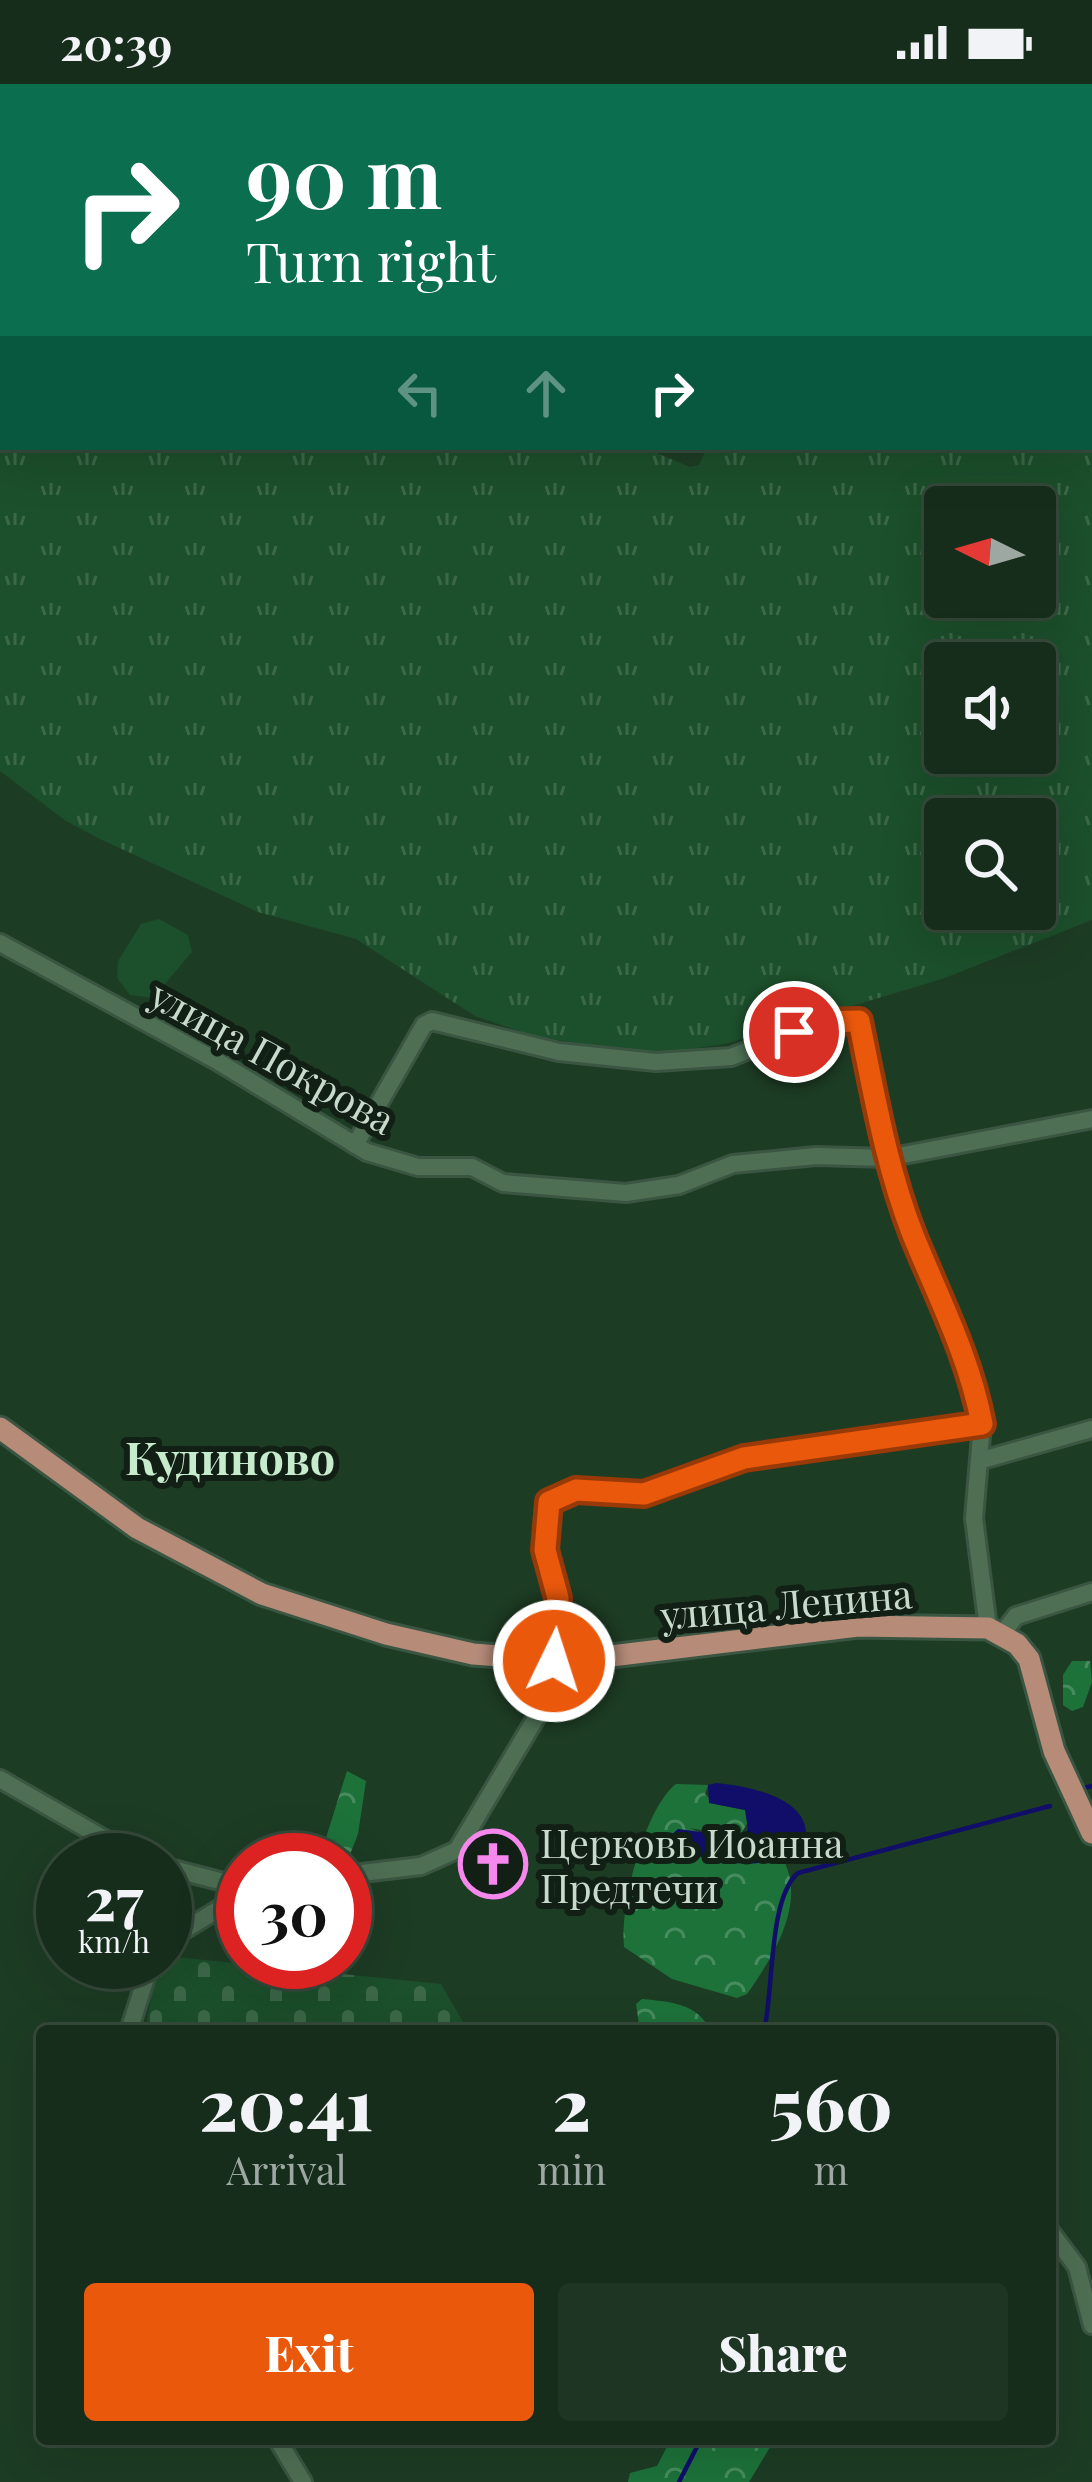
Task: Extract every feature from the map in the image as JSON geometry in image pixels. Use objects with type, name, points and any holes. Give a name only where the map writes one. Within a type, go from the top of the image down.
[{"type":"main road","name":"улица Ленина","points":[[0,1428],[137,1528],[262,1594],[386,1634],[473,1654],[562,1661],[858,1626],[995,1631]]},
{"type":"main road","points":[[995,1631],[1029,1659],[1054,1751],[1092,1833]]},
{"type":"street","name":"улица Покрова","points":[[0,943],[217,1061],[355,1145],[418,1167],[472,1167],[503,1183],[600,1195],[679,1185],[734,1164],[769,1158],[888,1158],[1092,1119]]},
{"type":"street","points":[[355,1145],[424,1025],[432,1021],[559,1052],[656,1062],[731,1058],[821,1022],[859,1021],[888,1158],[912,1233],[972,1370],[982,1424],[974,1518],[995,1631],[1016,1616],[1092,1592]]},
{"type":"street","points":[[372,1872],[422,1866],[458,1850],[562,1661],[558,1598],[545,1550],[549,1502],[563,1493],[644,1494],[744,1458],[982,1424]]},
{"type":"street","points":[[982,1460],[1092,1429]]},
{"type":"street","points":[[0,1779],[94,1833]]},
{"type":"street","points":[[131,2025],[142,1989]]},
{"type":"street","points":[[1056,2239],[1077,2267],[1092,2324]]},
{"type":"street","points":[[281,2445],[303,2482]]},
{"type":"green space","points":[[0,450],[649,450],[690,467],[699,465],[706,450],[1092,450],[1092,920],[942,979],[725,1044],[655,1054],[610,1049],[530,1035],[475,1016],[356,939],[258,912],[66,821],[0,771]]},
{"type":"green space","points":[[159,919],[188,935],[192,952],[153,998],[130,995],[117,978],[118,961],[141,924]]},
{"type":"green space","points":[[1072,1661],[1090,1661],[1092,1682],[1083,1707],[1072,1711],[1063,1705],[1063,1675]]},
{"type":"green space","points":[[347,1771],[366,1781],[358,1833],[327,1833]]},
{"type":"green space","points":[[676,1784],[708,1785],[705,1794],[715,1804],[745,1810],[750,1819],[739,1837],[690,1828],[765,1863],[781,1856],[789,1873],[789,1909],[777,1946],[747,1994],[737,1998],[672,1979],[624,1947],[636,1860],[654,1814]]},
{"type":"green space","points":[[192,1959],[216,1961],[216,1989],[372,1989],[372,1977],[441,1984],[465,2025],[146,2025],[153,1989],[192,1989]]},
{"type":"green space","points":[[642,1999],[673,2003],[691,2009],[707,2025],[639,2025],[636,2004]]},
{"type":"green space","points":[[668,2445],[771,2445],[749,2482],[628,2482],[630,2473],[657,2466]]},
{"type":"shaded area","points":[[708,1785],[758,1790],[785,1802],[796,1810],[806,1834],[794,1849],[763,1862],[728,1862],[675,1851],[671,1835],[678,1829],[739,1837],[748,1830],[745,1810],[709,1803]]},
{"type":"waterway","points":[[1083,1788],[1092,1786]]},
{"type":"waterway","points":[[765,2025],[781,1903],[798,1873],[1050,1806]]},
{"type":"waterway","points":[[679,2482],[698,2445]]},
{"type":"place","name":"Церковь Иоанна Предтечи","points":[[493,1864]]},
{"type":"district","name":"Кудиново","points":[[230,1456]]},
{"type":"route","points":[[554,1661],[558,1598],[545,1550],[549,1502],[563,1493],[644,1494],[744,1458],[830,1442],[982,1424],[972,1370],[912,1233],[888,1158],[859,1021],[821,1022],[794,1032]]}]
